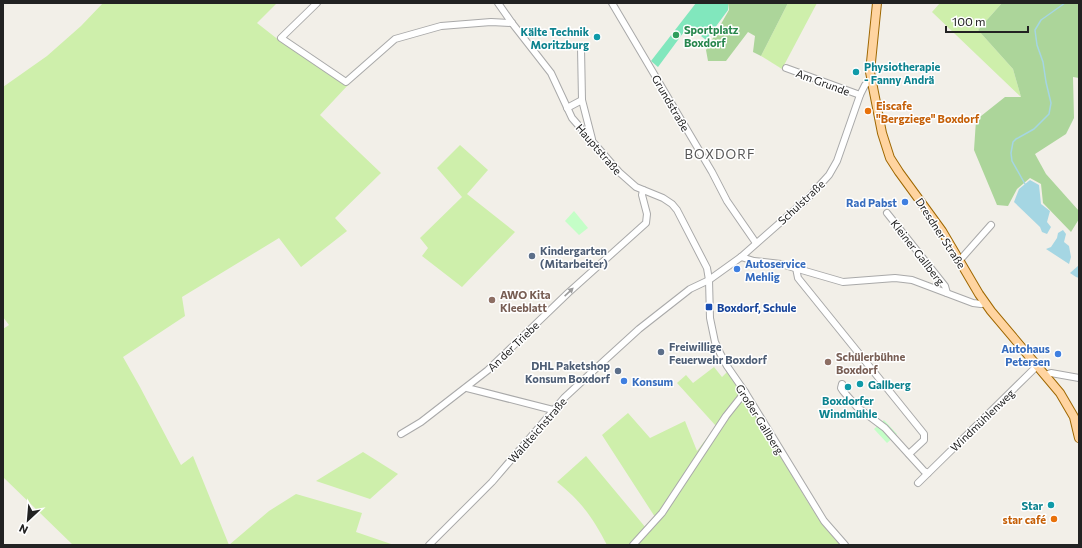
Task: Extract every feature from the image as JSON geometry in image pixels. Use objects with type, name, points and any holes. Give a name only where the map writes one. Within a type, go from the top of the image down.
[{"type":"main road","name":"Dresdner Straße","points":[[877,3],[870,60],[871,80],[882,133],[890,158],[930,212],[985,303],[1060,393],[1074,417],[1079,438]]},
{"type":"street","points":[[317,3],[281,38],[346,82],[395,39],[441,26],[491,22],[512,23]]},
{"type":"street","name":"Hauptstraße","points":[[498,3],[551,73],[572,118],[630,183],[663,198],[672,204],[677,210],[707,268],[709,280]]},
{"type":"street","name":"Grundstraße","points":[[612,3],[712,172],[727,201],[756,243]]},
{"type":"street","points":[[581,48],[582,100],[592,141]]},
{"type":"street","name":"Am Grunde","points":[[786,68],[860,95]]},
{"type":"street","name":"Schulstraße","points":[[709,280],[741,257],[806,200],[829,175],[842,148],[860,95],[865,85],[871,80]]},
{"type":"street","points":[[567,108],[582,100]]},
{"type":"street","name":"An der Triebe","points":[[401,434],[421,422],[488,370],[568,292],[646,223],[647,214],[642,195],[643,190]]},
{"type":"street","name":"Kleiner Gallberg","points":[[887,213],[945,286],[948,292]]},
{"type":"street","points":[[960,260],[991,225]]},
{"type":"street","name":"Kleiner Gallberg","points":[[741,257],[754,261],[768,261],[843,282],[896,278],[912,280],[948,292],[973,303],[985,303]]},
{"type":"street","points":[[796,268],[798,278],[924,434],[924,440],[908,454]]},
{"type":"street","name":"Großer Gallberg","points":[[709,280],[710,318],[715,342],[727,366],[745,392],[824,521],[845,545]]},
{"type":"street","name":"Waldteichstraße","points":[[429,545],[492,482],[564,398],[639,329],[690,289],[709,280]]},
{"type":"street","name":"Windmühlenweg","points":[[918,484],[1037,366]]},
{"type":"street","points":[[1045,375],[1051,373],[1079,378]]},
{"type":"street","points":[[842,384],[841,388],[857,407],[885,428],[924,471],[928,473]]},
{"type":"street","points":[[468,387],[553,410]]},
{"type":"street","points":[[633,545],[662,513],[726,416],[745,392]]},
{"type":"green space","points":[[103,3],[277,3],[257,23],[280,41],[348,85],[320,115],[381,173],[335,218],[347,231],[301,267],[279,238],[182,297],[185,316],[123,357],[181,465],[193,456],[229,545],[73,545],[3,477],[3,329],[9,325],[3,317],[3,87],[47,56],[81,26]]},
{"type":"green space","name":"Sportplatz Boxdorf","points":[[696,3],[728,3],[728,10],[706,40],[701,36],[702,34],[689,25],[658,67],[651,61]]},
{"type":"green space","points":[[728,3],[788,3],[761,56],[753,52],[755,36],[748,32],[726,61],[708,61],[706,50],[729,10]]},
{"type":"green space","points":[[788,3],[817,3],[782,69],[761,56]]},
{"type":"green space","points":[[940,3],[1002,3],[978,30],[1013,69],[1021,97],[932,12]]},
{"type":"green space","points":[[1002,3],[1079,3],[1079,78],[1073,77],[1074,118],[1066,134],[1035,154],[1046,174],[1079,211],[1079,219],[1071,232],[1043,203],[1041,184],[1030,178],[1017,189],[1008,206],[997,205],[974,150],[976,120],[1005,97],[1021,97],[1013,69],[978,30]]},
{"type":"green space","points":[[460,145],[488,170],[467,194],[515,232],[462,287],[422,256],[428,248],[420,238],[462,197],[437,168]]},
{"type":"green space","points":[[574,211],[588,228],[579,235],[565,221]]},
{"type":"green space","points":[[714,367],[722,377],[727,372],[753,411],[815,513],[827,530],[841,545],[607,545],[597,526],[586,510],[557,482],[586,456],[646,528],[655,517],[602,435],[628,413],[650,438],[685,421],[697,451],[716,426],[677,383],[686,375],[693,383]]},
{"type":"green space","points":[[884,420],[897,434],[887,443],[874,429]]},
{"type":"green space","points":[[363,452],[398,474],[370,499],[316,481]]},
{"type":"green space","points":[[296,494],[362,513],[356,532],[394,545],[229,545],[269,511]]},
{"type":"water","points":[[1030,180],[1039,185],[1041,204],[1050,211],[1047,222],[1051,227],[1047,234],[1042,232],[1040,227],[1014,202],[1019,189]]},
{"type":"water","points":[[1063,230],[1066,234],[1064,242],[1069,246],[1071,257],[1069,264],[1046,249],[1051,247],[1057,238],[1058,233]]},
{"type":"water","points":[[1079,265],[1079,278],[1070,273]]},
{"type":"waterway","points":[[1025,184],[1012,161],[1011,153],[1013,142],[1034,129],[1049,114],[1051,103],[1043,62],[1037,45],[1035,30],[1041,20],[1065,3]]},
{"type":"place","name":"Sportplatz Boxdorf","points":[[676,35]]},
{"type":"place","name":"Kälte Technik Moritzburg","points":[[597,37]]},
{"type":"place","name":"Physiotherapie - Fanny Andrä","points":[[856,72]]},
{"type":"place","name":"Eiscafe \"Bergziege\" Boxdorf","points":[[868,111]]},
{"type":"place","name":"Rad Pabst","points":[[905,202]]},
{"type":"place","name":"Kindergarten (Mitarbeiter)","points":[[532,256]]},
{"type":"place","name":"Autoservice Mehlig","points":[[737,269]]},
{"type":"place","name":"AWO Kita Kleeblatt","points":[[492,300]]},
{"type":"place","name":"Boxdorf, Schule","points":[[709,307]]},
{"type":"place","name":"Freiwillige Feuerwehr Boxdorf","points":[[661,352]]},
{"type":"place","name":"Autohaus Petersen","points":[[1058,354]]},
{"type":"place","name":"Schülerbühne Boxdorf","points":[[828,362]]},
{"type":"place","name":"DHL Paketshop Konsum Boxdorf","points":[[618,371]]},
{"type":"place","name":"Konsum","points":[[624,381]]},
{"type":"place","name":"Gallberg","points":[[860,384]]},
{"type":"place","name":"Boxdorfer Windmühle","points":[[848,387]]},
{"type":"place","name":"Star","points":[[1051,505]]},
{"type":"place","name":"star café","points":[[1054,519]]},
{"type":"district","name":"BOXDORF","points":[[720,154]]}]
